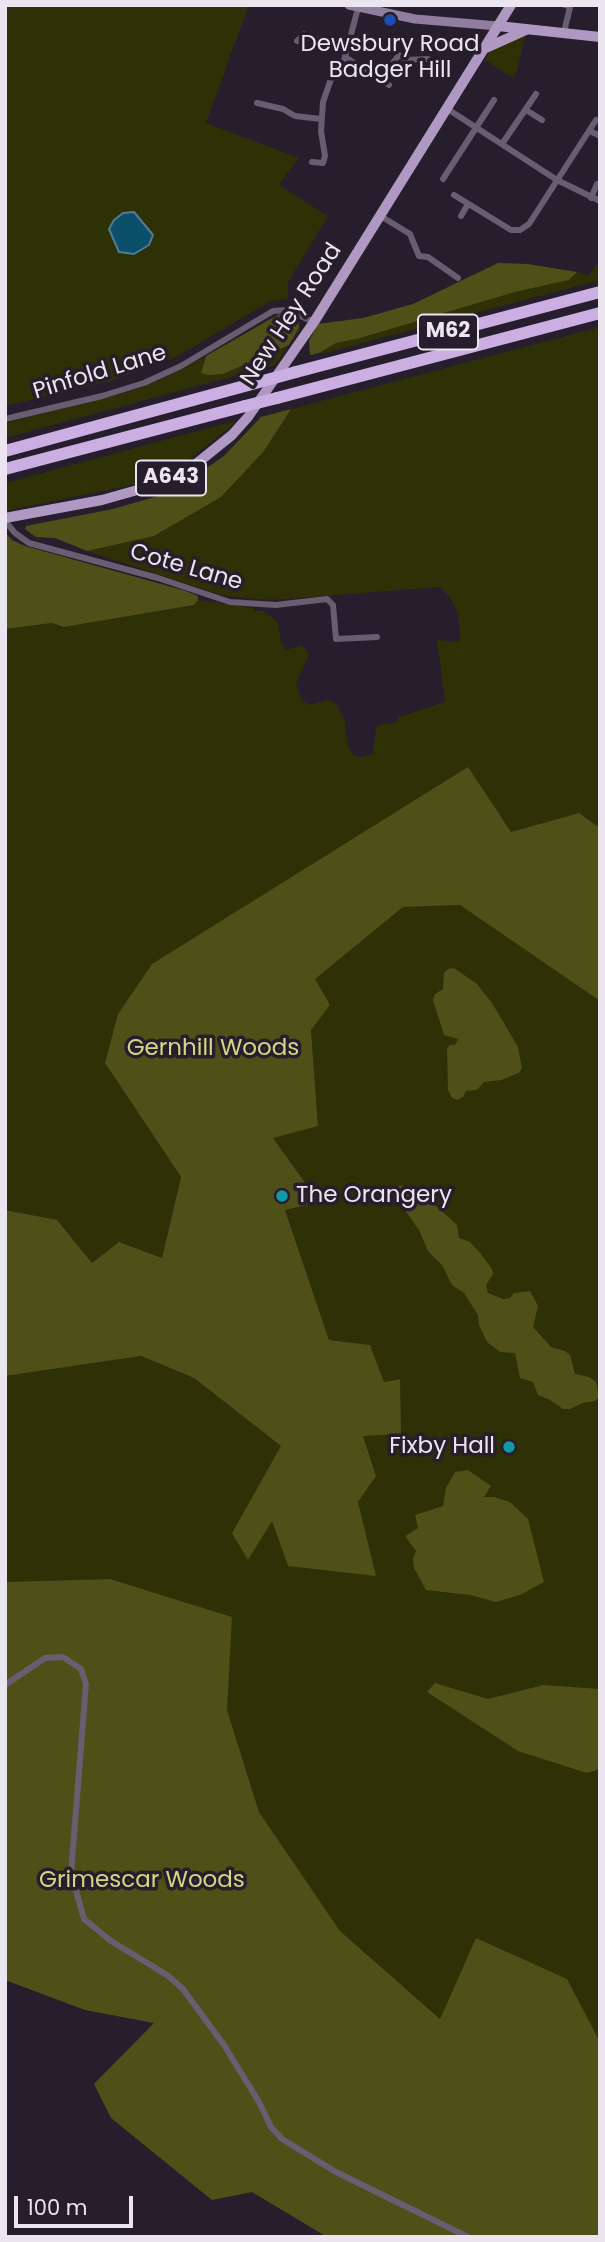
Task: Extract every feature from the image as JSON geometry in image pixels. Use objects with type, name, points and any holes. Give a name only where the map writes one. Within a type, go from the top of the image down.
[{"type":"highway","name":"M62","points":[[5,450],[600,292]]},
{"type":"highway","name":"M62","points":[[5,469],[600,313]]},
{"type":"main road","name":"New Hey Road","points":[[5,520],[131,493],[165,481],[196,464],[232,435],[248,417],[314,322],[511,5]]},
{"type":"main road","points":[[354,7],[415,19],[600,37]]},
{"type":"main road","points":[[484,49],[506,37],[534,29]]},
{"type":"street","points":[[564,32],[570,7],[565,5]]},
{"type":"street","points":[[312,162],[323,163],[325,156],[321,119],[326,90],[345,57],[354,7]]},
{"type":"street","points":[[298,41],[304,34],[309,38],[348,46]]},
{"type":"street","points":[[380,79],[399,55],[407,60],[428,59]]},
{"type":"street","points":[[345,57],[389,85]]},
{"type":"street","points":[[502,145],[536,94]]},
{"type":"street","points":[[443,178],[494,100]]},
{"type":"street","points":[[257,103],[283,109],[296,116],[321,119]]},
{"type":"street","points":[[446,108],[557,180],[600,201]]},
{"type":"street","points":[[526,110],[541,120]]},
{"type":"street","points":[[454,195],[511,230],[520,230],[529,224],[596,120]]},
{"type":"street","points":[[590,131],[600,136]]},
{"type":"street","points":[[591,198],[597,184]]},
{"type":"street","points":[[461,216],[468,204]]},
{"type":"street","points":[[379,215],[410,234],[419,256],[428,257],[458,278]]},
{"type":"street","name":"Pinfold Lane","points":[[5,419],[144,383],[181,366],[273,312],[287,310],[314,322]]},
{"type":"street","name":"Cote Lane","points":[[5,520],[15,533],[29,543],[158,578],[230,602],[276,605],[327,599],[333,605],[336,639],[377,637]]},
{"type":"street","points":[[5,1685],[45,1658],[63,1657],[81,1669],[86,1684],[71,1873],[84,1919],[111,1941],[167,1975],[183,1989],[224,2045],[271,2127],[282,2139],[337,2172],[468,2237]]},
{"type":"shaded area","points":[[5,5],[249,5],[206,123],[299,158],[279,185],[328,216],[288,282],[288,299],[271,301],[176,357],[111,381],[5,406]]},
{"type":"shaded area","points":[[525,36],[513,78],[485,60],[490,51]]},
{"type":"shaded area","points":[[600,259],[600,280],[319,353],[336,343],[515,292],[569,280],[577,272],[589,275]]},
{"type":"shaded area","points":[[600,327],[600,828],[579,813],[511,832],[467,768],[105,1063],[181,1177],[162,1258],[119,1242],[92,1263],[57,1220],[5,1210],[5,629],[52,623],[64,627],[194,605],[198,600],[263,611],[278,622],[281,642],[286,650],[302,645],[309,655],[296,683],[301,699],[309,705],[329,700],[337,705],[344,718],[348,747],[354,756],[373,754],[378,725],[395,723],[399,717],[445,702],[437,640],[459,642],[460,633],[458,613],[449,596],[440,587],[272,600],[236,597],[218,594],[87,551],[154,536],[264,451],[291,409]]},
{"type":"shaded area","points":[[289,345],[275,365],[5,438],[5,423],[135,390],[206,356],[203,362],[223,374]]},
{"type":"shaded area","points":[[239,420],[187,461],[141,483],[5,511],[5,483]]},
{"type":"shaded area","points":[[460,905],[600,1001],[600,2042],[476,1939],[440,2019],[340,1931],[259,1812],[227,1710],[231,1617],[110,1579],[5,1582],[5,1376],[141,1356],[193,1378],[282,1446],[232,1533],[272,1521],[375,1576],[358,1502],[376,1476],[363,1435],[400,1379],[384,1382],[370,1345],[329,1340],[285,1209],[319,1201],[272,1137],[318,1126],[311,1030],[314,979],[403,907]]},
{"type":"green space","points":[[498,263],[528,264],[577,272],[569,280],[515,292],[336,343],[310,355],[309,341],[318,324],[363,318],[413,304]]},
{"type":"green space","points":[[279,314],[292,316],[299,323],[289,345],[223,374],[201,373],[206,356]]},
{"type":"green space","points":[[291,409],[264,451],[221,497],[154,536],[87,551],[55,538],[36,537],[25,529],[26,526],[113,509],[172,492],[224,456],[261,417]]},
{"type":"green space","points":[[5,532],[12,540],[25,546],[186,591],[198,596],[198,600],[194,605],[64,627],[52,623],[5,629]]},
{"type":"green space","name":"Gernhill Woods","points":[[468,767],[511,832],[579,813],[600,828],[600,1001],[460,905],[403,907],[315,979],[330,1005],[311,1030],[318,1126],[273,1138],[319,1202],[285,1210],[329,1340],[370,1345],[384,1382],[400,1379],[401,1434],[363,1436],[376,1476],[358,1502],[376,1576],[288,1566],[272,1521],[248,1560],[232,1533],[281,1446],[194,1378],[141,1356],[5,1376],[5,1210],[57,1220],[92,1263],[119,1242],[162,1258],[181,1177],[105,1063],[118,1014],[152,964]]},
{"type":"green space","points":[[454,968],[477,984],[492,1003],[518,1047],[522,1068],[519,1073],[501,1080],[484,1082],[477,1090],[466,1091],[463,1097],[457,1100],[452,1098],[448,1090],[447,1049],[450,1045],[455,1045],[458,1039],[444,1035],[433,1000],[435,994],[443,989],[444,973]]},
{"type":"green space","points":[[400,1185],[425,1196],[457,1225],[459,1238],[470,1242],[481,1254],[493,1274],[486,1285],[488,1293],[503,1299],[510,1298],[514,1293],[530,1291],[538,1306],[533,1327],[551,1347],[570,1355],[575,1374],[589,1377],[596,1382],[599,1397],[595,1401],[563,1409],[538,1395],[533,1382],[520,1378],[515,1353],[500,1352],[487,1342],[479,1325],[478,1315],[464,1293],[452,1285],[442,1265],[428,1251],[403,1202],[393,1197],[392,1190]]},
{"type":"green space","points":[[468,1470],[491,1486],[484,1497],[510,1502],[528,1519],[544,1582],[520,1595],[496,1602],[470,1595],[426,1590],[414,1568],[416,1551],[405,1536],[418,1528],[415,1515],[443,1506],[446,1488],[455,1472]]},
{"type":"green space","name":"Grimescar Woods","points":[[110,1579],[232,1617],[227,1710],[259,1812],[340,1931],[440,2019],[476,1938],[567,1979],[600,2042],[600,2237],[327,2237],[252,2192],[212,2200],[111,2118],[94,2084],[154,2023],[85,2010],[5,1980],[5,1582]]},
{"type":"green space","points":[[435,1683],[488,1699],[543,1685],[600,1689],[600,1769],[587,1773],[518,1751],[427,1692]]},
{"type":"water","points":[[134,212],[153,235],[149,245],[134,254],[119,252],[109,229],[114,220],[123,213]]},
{"type":"place","name":"Dewsbury Road Badger Hill","points":[[390,20]]},
{"type":"place","name":"The Orangery","points":[[282,1196]]},
{"type":"place","name":"Fixby Hall","points":[[509,1447]]}]
